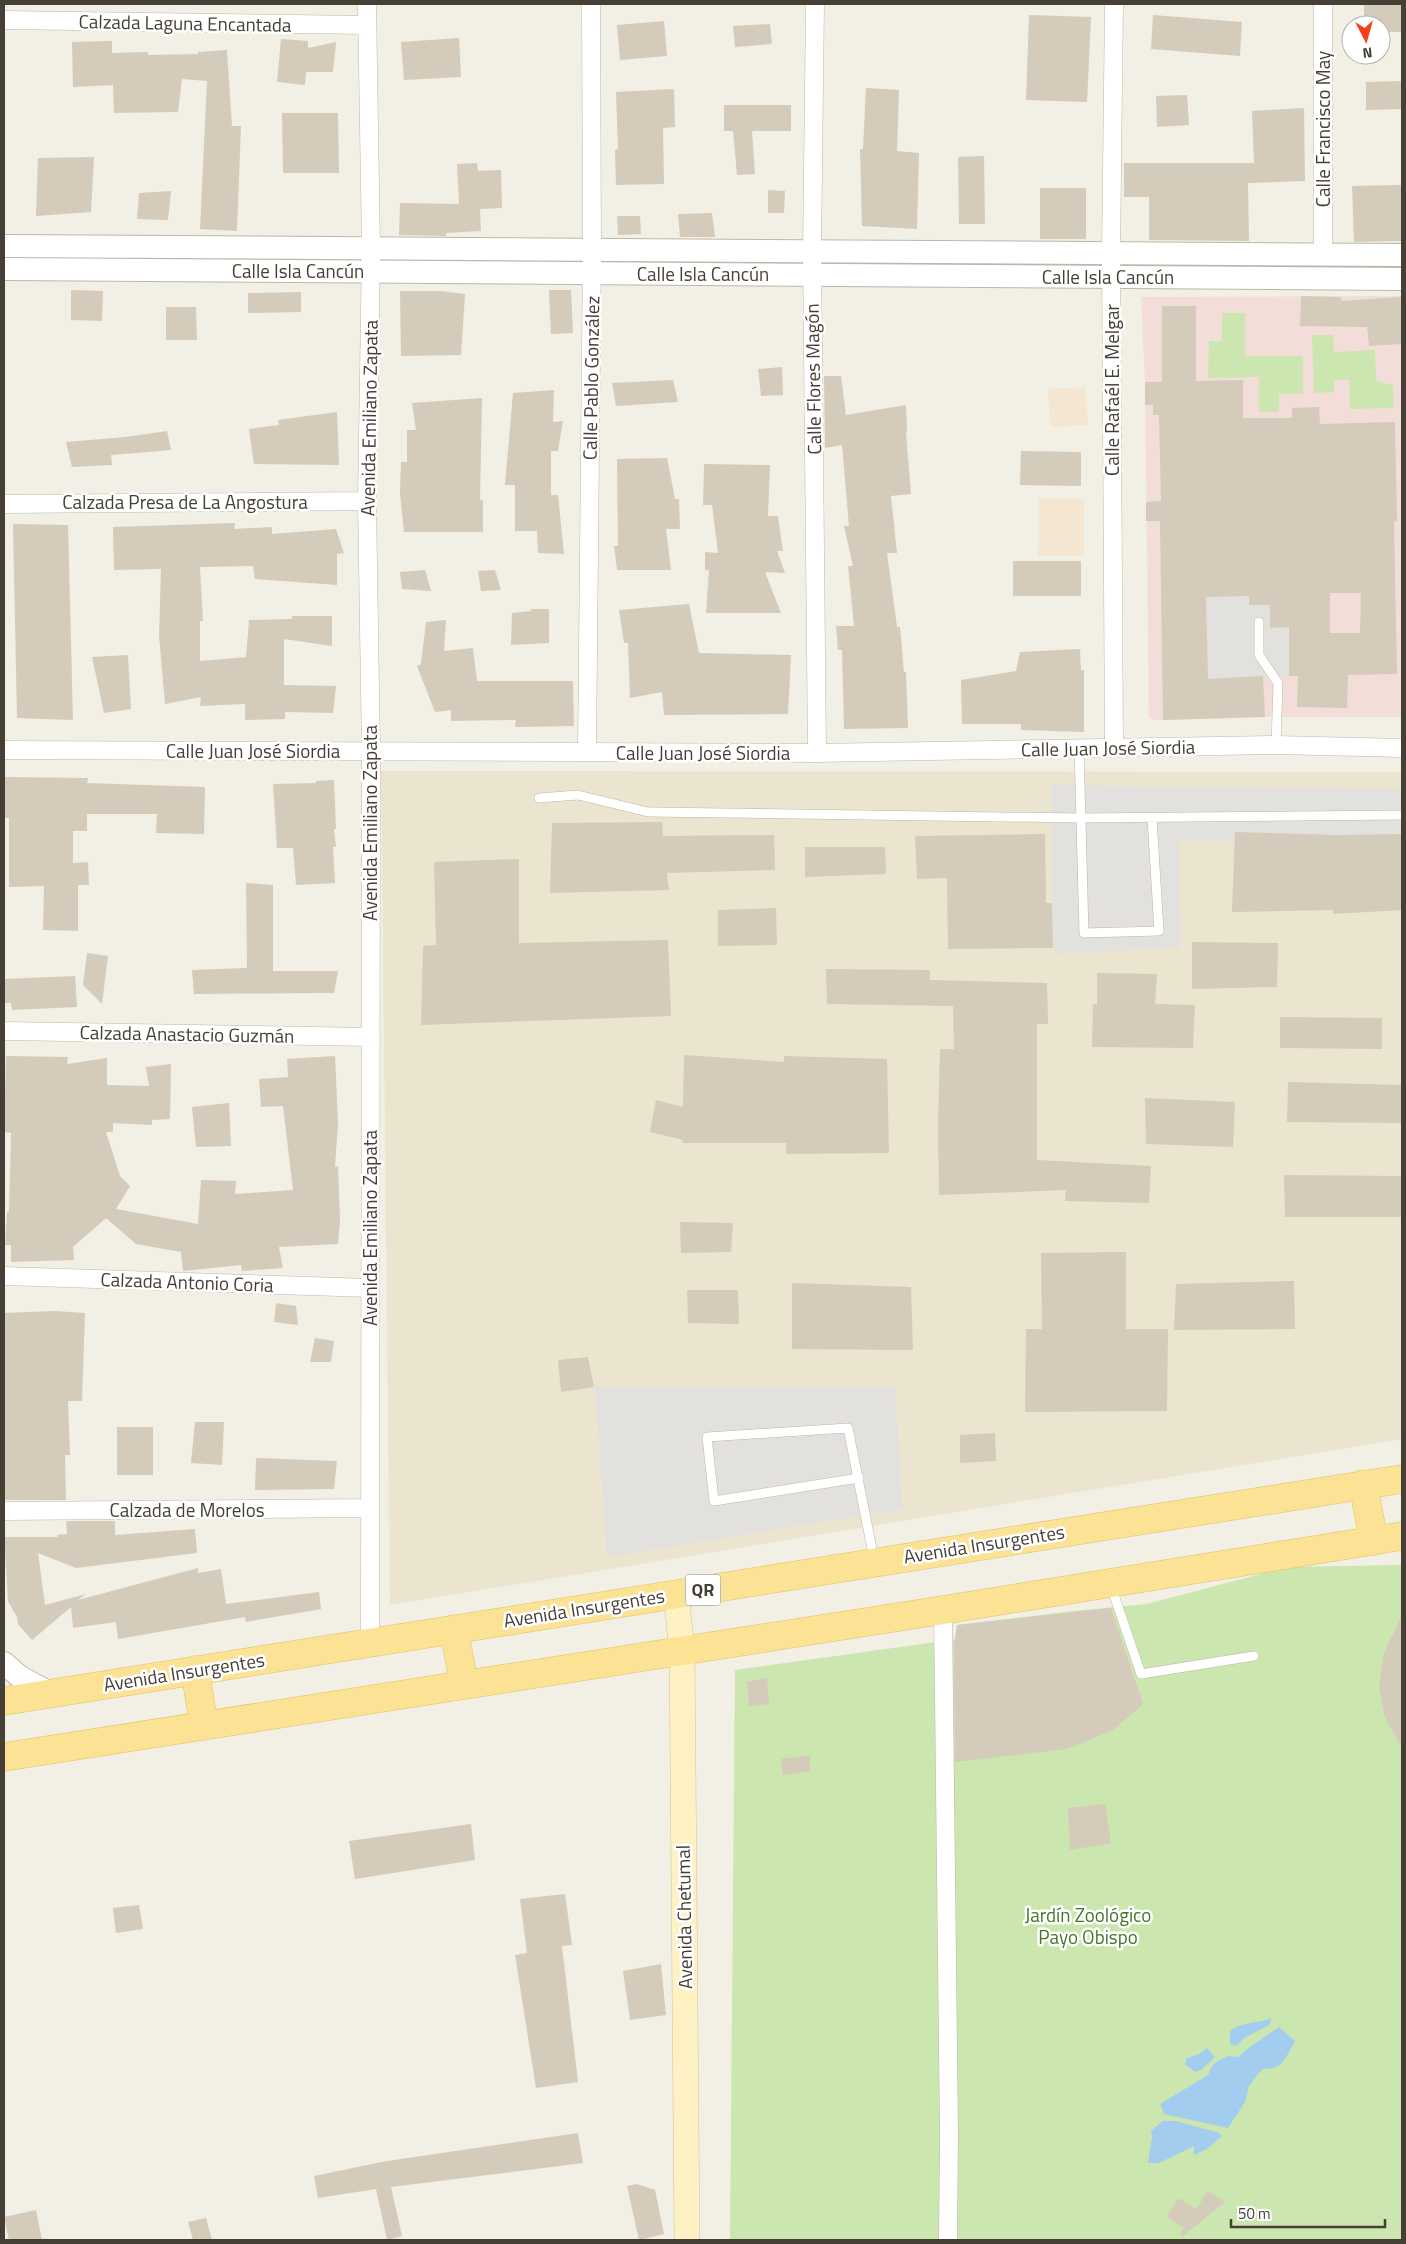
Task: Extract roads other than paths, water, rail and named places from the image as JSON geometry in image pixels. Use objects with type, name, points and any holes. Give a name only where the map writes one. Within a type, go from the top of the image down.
[{"type":"main road","name":"Avenida Insurgentes","points":[[4,1700],[1401,1479]]},
{"type":"main road","points":[[1363,1484],[1374,1541]]},
{"type":"main road","points":[[4,1757],[1402,1536]]},
{"type":"main road","name":"Avenida Chetumal","points":[[676,1594],[682,1651],[687,2240]]},
{"type":"main road","points":[[454,1629],[464,1685]]},
{"type":"main road","points":[[195,1670],[204,1726]]},
{"type":"street","name":"Avenida Emiliano Zapata","points":[[367,4],[371,248],[367,501],[371,752],[370,1642]]},
{"type":"street","name":"Calle Pablo González","points":[[587,752],[592,273],[591,4]]},
{"type":"street","name":"Calle Flores Magón","points":[[815,4],[812,275],[817,753]]},
{"type":"street","name":"Calle Rafaél E. Melgar","points":[[1114,4],[1111,253],[1114,747]]},
{"type":"street","name":"Calle Francisco May","points":[[1323,4],[1323,255]]},
{"type":"street","name":"Calzada Laguna Encantada","points":[[4,20],[367,25]]},
{"type":"street","name":"Calle Isla Cancún","points":[[4,246],[1402,255]]},
{"type":"street","name":"Calle Isla Cancún","points":[[4,269],[1402,279]]},
{"type":"street","name":"Calzada Presa de La Angostura","points":[[4,504],[367,501]]},
{"type":"street","name":"Calle Juan José Siordia","points":[[4,750],[817,753],[1276,745],[1402,748]]},
{"type":"street","name":"Calzada Anastacio Guzmán","points":[[4,1031],[371,1037]]},
{"type":"street","name":"Calzada Antonio Coria","points":[[4,1276],[370,1288]]},
{"type":"street","name":"Calzada de Morelos","points":[[4,1511],[370,1508]]},
{"type":"street","points":[[943,1610],[949,2126],[948,2240]]},
{"type":"street","points":[[4,1662],[20,1677],[50,1693]]},
{"type":"lane","points":[[1259,622],[1259,655],[1278,683],[1276,745]]},
{"type":"lane","points":[[1078,748],[1084,934],[1159,931],[1152,818]]},
{"type":"lane","points":[[539,798],[578,795],[648,812],[1080,818],[1402,815]]},
{"type":"lane","points":[[859,1478],[714,1501],[707,1437],[848,1428],[859,1478],[874,1562]]},
{"type":"lane","points":[[1110,1583],[1141,1674],[1254,1656]]},
{"type":"water","points":[[1272,2018],[1269,2025],[1244,2038],[1237,2046],[1230,2044],[1230,2031],[1245,2024]]},
{"type":"water","points":[[1279,2027],[1295,2041],[1283,2062],[1269,2069],[1262,2069],[1249,2086],[1245,2102],[1228,2128],[1164,2114],[1160,2104],[1208,2075],[1212,2066],[1219,2060],[1228,2056],[1239,2057],[1247,2049]]},
{"type":"water","points":[[1207,2048],[1215,2057],[1201,2070],[1195,2072],[1185,2064],[1187,2058],[1199,2054]]},
{"type":"water","points":[[1163,2121],[1176,2121],[1219,2133],[1222,2136],[1207,2149],[1194,2155],[1194,2146],[1159,2163],[1148,2163],[1152,2137],[1151,2131]]},
{"type":"park label","name":"Jardín Zoológico Payo Obispo","points":[[1088,1926]]}]
